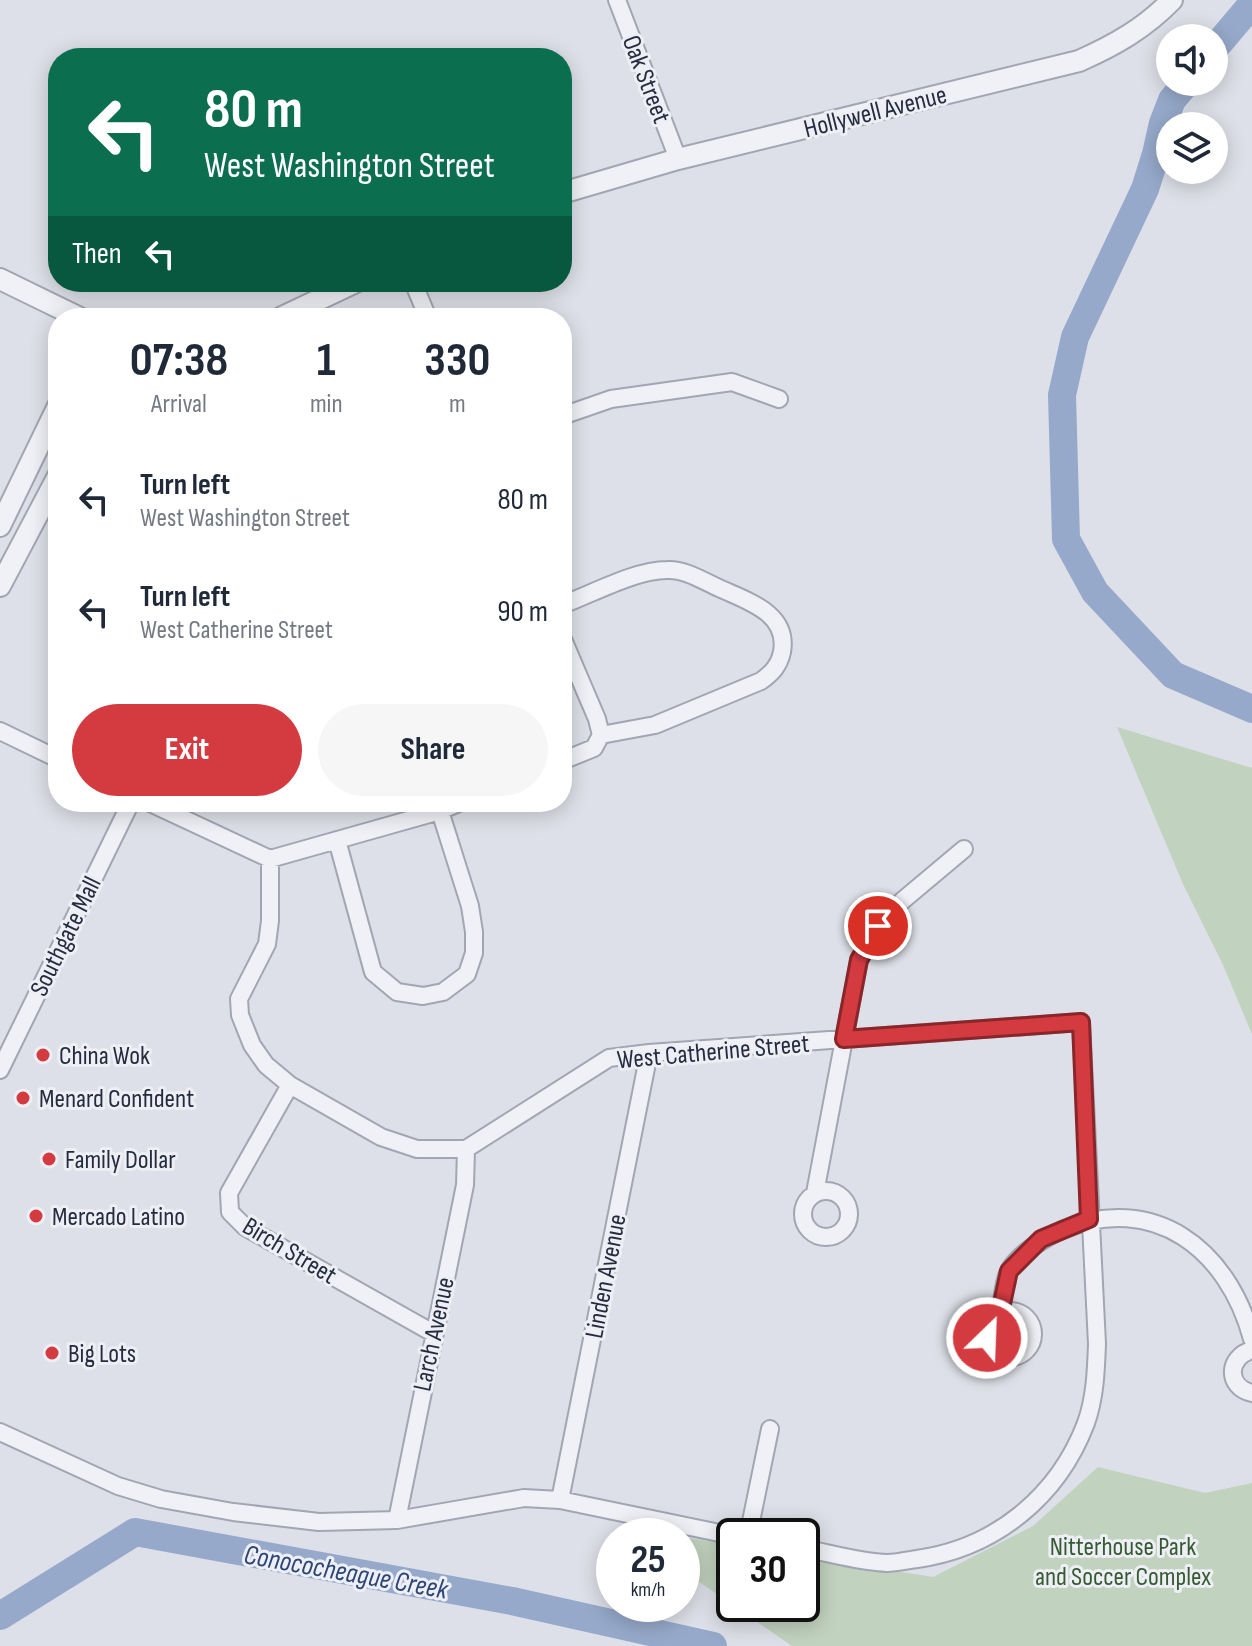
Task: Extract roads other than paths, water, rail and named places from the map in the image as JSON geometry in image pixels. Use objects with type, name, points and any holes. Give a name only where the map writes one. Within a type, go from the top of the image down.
[{"type":"street","name":"Oak Street","points":[[617,0],[678,159]]},
{"type":"street","name":"Hollywell Avenue","points":[[572,190],[678,159],[1079,61],[1118,44],[1154,19],[1172,0]]},
{"type":"street","points":[[0,279],[59,308]]},
{"type":"street","points":[[301,308],[335,292]]},
{"type":"street","points":[[572,413],[611,399],[732,382],[779,399]]},
{"type":"street","points":[[0,526],[48,427]]},
{"type":"street","points":[[0,586],[48,495]]},
{"type":"street","points":[[572,601],[647,573],[668,569],[684,572],[761,608],[773,617],[781,631],[781,657],[774,672],[761,681],[655,725],[597,741],[572,755]]},
{"type":"street","points":[[572,660],[597,719],[597,741]]},
{"type":"street","points":[[0,731],[48,754]]},
{"type":"street","name":"Southgate Mall","points":[[0,1070],[126,812]]},
{"type":"street","points":[[169,812],[270,859],[436,812]]},
{"type":"street","points":[[337,840],[373,972],[397,992],[423,996],[443,992],[467,974],[474,953],[474,932],[470,906],[440,812]]},
{"type":"street","points":[[815,1193],[859,960],[878,926],[902,901],[964,849]]},
{"type":"street","points":[[270,859],[267,944],[239,999],[240,1015],[252,1045],[266,1065],[290,1085],[381,1137],[417,1149],[466,1149]]},
{"type":"street","name":"West Catherine Street","points":[[466,1149],[609,1058],[1081,1022],[1089,1219]]},
{"type":"street","name":"Linden Avenue","points":[[560,1500],[649,1053]]},
{"type":"street","name":"Birch Street","points":[[290,1085],[229,1193],[230,1212],[245,1227],[433,1333]]},
{"type":"street","name":"Larch Avenue","points":[[397,1520],[465,1185],[466,1149]]},
{"type":"street","points":[[820,1551],[888,1563],[941,1556],[987,1539],[1033,1505],[1058,1475],[1087,1420],[1095,1380],[1097,1344],[1089,1219]]},
{"type":"street","points":[[1000,1313],[1009,1271],[1041,1239],[1089,1219],[1139,1219],[1173,1230],[1202,1250],[1229,1281],[1247,1319],[1252,1339]]},
{"type":"street","points":[[1252,1350],[1241,1354],[1236,1360],[1232,1374],[1239,1387],[1252,1393]]},
{"type":"street","points":[[752,1518],[770,1429]]},
{"type":"street","points":[[0,1432],[107,1482],[161,1499],[233,1512],[319,1522],[397,1520],[524,1498],[560,1500],[716,1532]]},
{"type":"waterway","name":"Conococheague Creek","points":[[1228,32],[1252,4]]},
{"type":"waterway","name":"Conococheague Creek","points":[[1175,96],[1163,123],[1145,189],[1075,337],[1062,395],[1066,539],[1095,592],[1173,675],[1252,709]]},
{"type":"waterway","name":"Conococheague Creek","points":[[0,1616],[135,1532],[512,1601],[713,1646]]},
{"type":"place","name":"China Wok","points":[[43,1055]]},
{"type":"place","name":"Menard Confident","points":[[23,1098]]},
{"type":"place","name":"Family Dollar","points":[[49,1159]]},
{"type":"place","name":"Mercado Latino","points":[[36,1216]]},
{"type":"place","name":"Big Lots","points":[[52,1353]]},
{"type":"park label","name":"Nitterhouse Park and Soccer Complex","points":[[1123,1561]]}]
